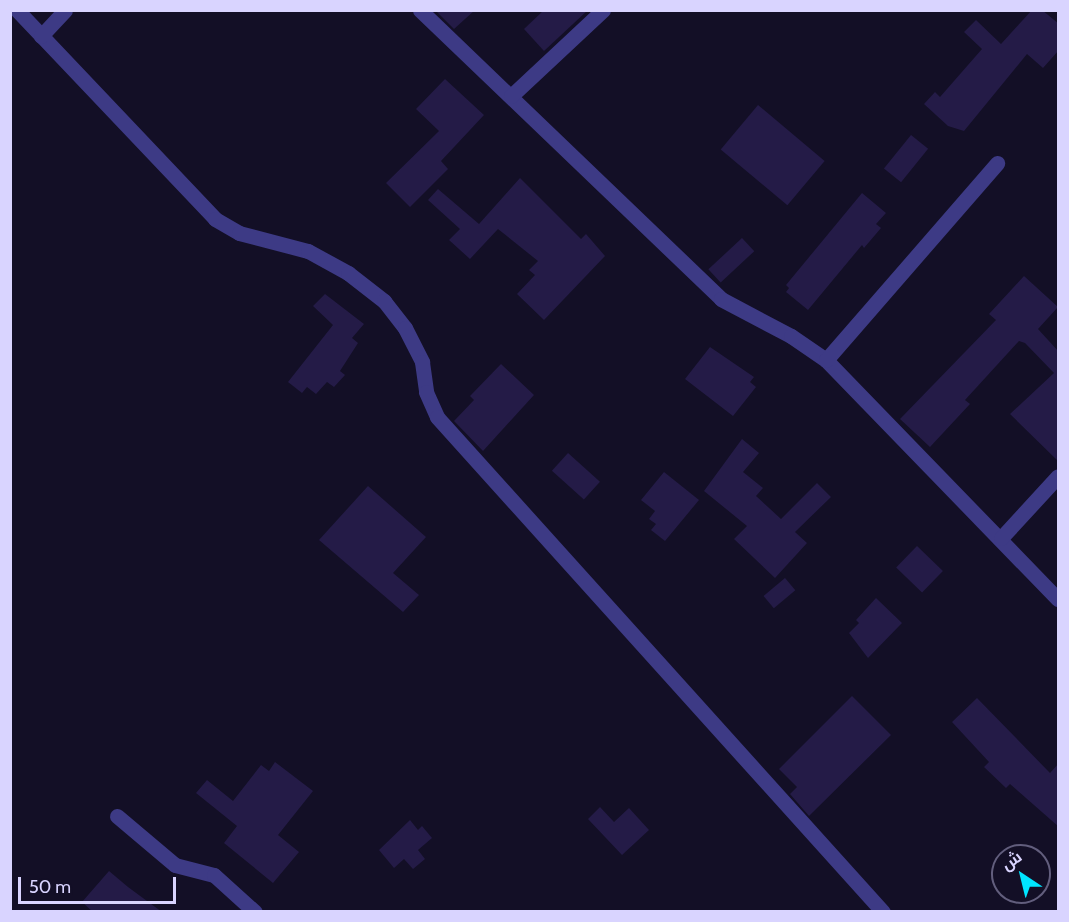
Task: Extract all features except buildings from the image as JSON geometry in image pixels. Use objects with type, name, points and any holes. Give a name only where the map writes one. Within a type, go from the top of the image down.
[{"type":"street","points":[[17,10],[215,219],[239,233],[308,251],[348,273],[384,301],[405,328],[422,362],[426,392],[437,417],[883,912]]},
{"type":"street","points":[[41,36],[65,10]]},
{"type":"street","points":[[420,10],[721,299],[791,336],[826,360],[1059,599]]},
{"type":"street","points":[[511,96],[603,10]]},
{"type":"street","points":[[826,360],[997,163]]},
{"type":"street","points":[[1002,538],[1059,476]]},
{"type":"street","points":[[117,816],[175,865],[214,875],[255,912]]}]
